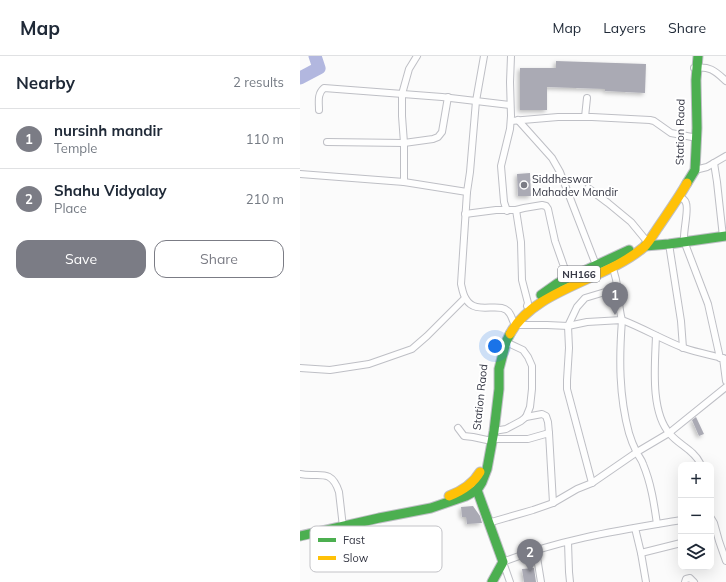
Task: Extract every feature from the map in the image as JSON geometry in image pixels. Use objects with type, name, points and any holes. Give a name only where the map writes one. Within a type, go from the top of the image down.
[{"type":"main road","name":"Station Raod","points":[[491,437],[494,369],[500,345],[519,312],[558,283],[645,242],[692,169],[695,68],[693,56]]},
{"type":"main road","name":"NH166","points":[[474,487],[485,474],[499,389],[499,369],[506,342],[514,323],[538,304],[623,261],[645,242],[679,197],[695,170],[697,140],[695,68],[698,56]]},
{"type":"main road","points":[[645,242],[670,244],[724,236]]},
{"type":"main road","points":[[336,526],[383,510],[445,498],[474,487],[503,562],[492,582]]},
{"type":"main road","points":[[326,526],[343,524]]},
{"type":"main road","points":[[300,529],[310,528]]},
{"type":"main road","points":[[300,536],[310,533]]},
{"type":"street","points":[[404,182],[402,94],[409,69],[418,56]]},
{"type":"street","points":[[484,56],[476,101],[465,214],[461,284],[465,298],[471,305],[478,308],[504,308],[510,313],[514,323],[568,326],[587,322],[622,320],[683,348],[723,359]]},
{"type":"street","points":[[507,210],[504,202],[501,166],[511,121],[511,56]]},
{"type":"street","points":[[695,68],[708,68],[715,71],[726,81]]},
{"type":"street","points":[[319,110],[319,96],[324,88],[448,97],[510,105]]},
{"type":"street","points":[[327,142],[404,143],[433,140],[442,132],[448,97]]},
{"type":"street","points":[[585,117],[587,98]]},
{"type":"street","points":[[511,121],[558,117],[650,120],[654,121],[671,133],[692,137]]},
{"type":"street","points":[[518,120],[552,158],[560,172],[596,265]]},
{"type":"street","points":[[695,170],[714,163],[726,156]]},
{"type":"street","points":[[714,163],[718,182],[724,236]]},
{"type":"street","points":[[300,174],[404,182],[467,192]]},
{"type":"street","points":[[588,188],[631,222],[645,242]]},
{"type":"street","points":[[679,197],[684,200],[687,206],[684,242],[708,304],[723,359],[726,381]]},
{"type":"street","points":[[465,214],[496,210],[516,210],[542,205],[546,206],[559,254],[568,278]]},
{"type":"street","points":[[516,210],[521,242],[522,280],[528,303],[527,306]]},
{"type":"street","points":[[670,244],[681,321],[683,348]]},
{"type":"street","points":[[612,266],[615,274],[622,320],[620,376],[623,405],[629,434],[643,462],[650,485],[657,524]]},
{"type":"street","points":[[592,483],[568,389],[568,326],[577,307],[585,298],[605,292],[617,291]]},
{"type":"street","points":[[300,368],[330,370],[369,364],[412,349],[465,298]]},
{"type":"street","points":[[656,336],[656,402],[661,419],[669,433],[693,453],[700,462]]},
{"type":"street","points":[[506,342],[523,350],[532,366],[530,407],[526,417]]},
{"type":"street","points":[[488,523],[553,503],[577,489],[592,483],[637,452],[669,433],[726,387]]},
{"type":"street","points":[[491,437],[513,426],[526,417],[542,414],[546,416],[549,433],[553,503]]},
{"type":"street","points":[[513,426],[516,439]]},
{"type":"street","points":[[458,428],[464,436],[473,437],[528,439],[549,433]]},
{"type":"street","points":[[300,474],[322,474],[330,478],[337,486],[343,524]]},
{"type":"street","points":[[510,582],[503,562],[556,544],[678,520]]},
{"type":"street","points":[[635,528],[646,582]]},
{"type":"street","points":[[714,534],[726,561]]},
{"type":"street","points":[[568,542],[570,582]]},
{"type":"street","points":[[641,553],[678,544]]},
{"type":"street","points":[[536,551],[541,582]]},
{"type":"street","points":[[685,582],[686,579],[690,578],[694,582]]},
{"type":"building","points":[[556,61],[646,64],[645,93],[605,91],[605,89],[547,87],[547,110],[520,110],[520,68],[556,68]]},
{"type":"building","name":"Siddheswar Mahadev Mandir","points":[[530,173],[531,196],[518,196],[517,174]]},
{"type":"building","points":[[696,417],[704,434],[699,436],[692,420]]},
{"type":"building","points":[[473,506],[480,516],[482,523],[467,524],[466,517],[462,517],[461,507]]},
{"type":"building","points":[[534,568],[536,582],[524,582],[522,569]]},
{"type":"waterway","points":[[300,78],[319,68],[315,56]]},
{"type":"traffic: fast","points":[[687,183],[695,170],[697,128],[696,80],[698,56]]},
{"type":"traffic: fast","points":[[645,246],[726,236]]},
{"type":"traffic: fast","points":[[541,295],[558,283],[629,250]]},
{"type":"traffic: fast","points":[[344,526],[431,508],[466,496],[477,490],[487,469],[494,431],[499,389],[499,369],[506,342],[510,334]]},
{"type":"traffic: fast","points":[[477,490],[503,562],[492,582]]},
{"type":"traffic: fast","points":[[300,536],[310,534]]},
{"type":"traffic: slow","points":[[510,334],[521,319],[536,306],[553,295],[610,268],[644,247],[687,183]]},
{"type":"traffic: slow","points":[[449,496],[467,487],[480,472]]},
{"type":"place","name":"Siddheswar Mahadev Mandir","points":[[524,185]]},
{"type":"place","name":"nursinh mandir","points":[[615,315]]},
{"type":"place","name":"Shahu Vidyalay","points":[[530,572]]}]
